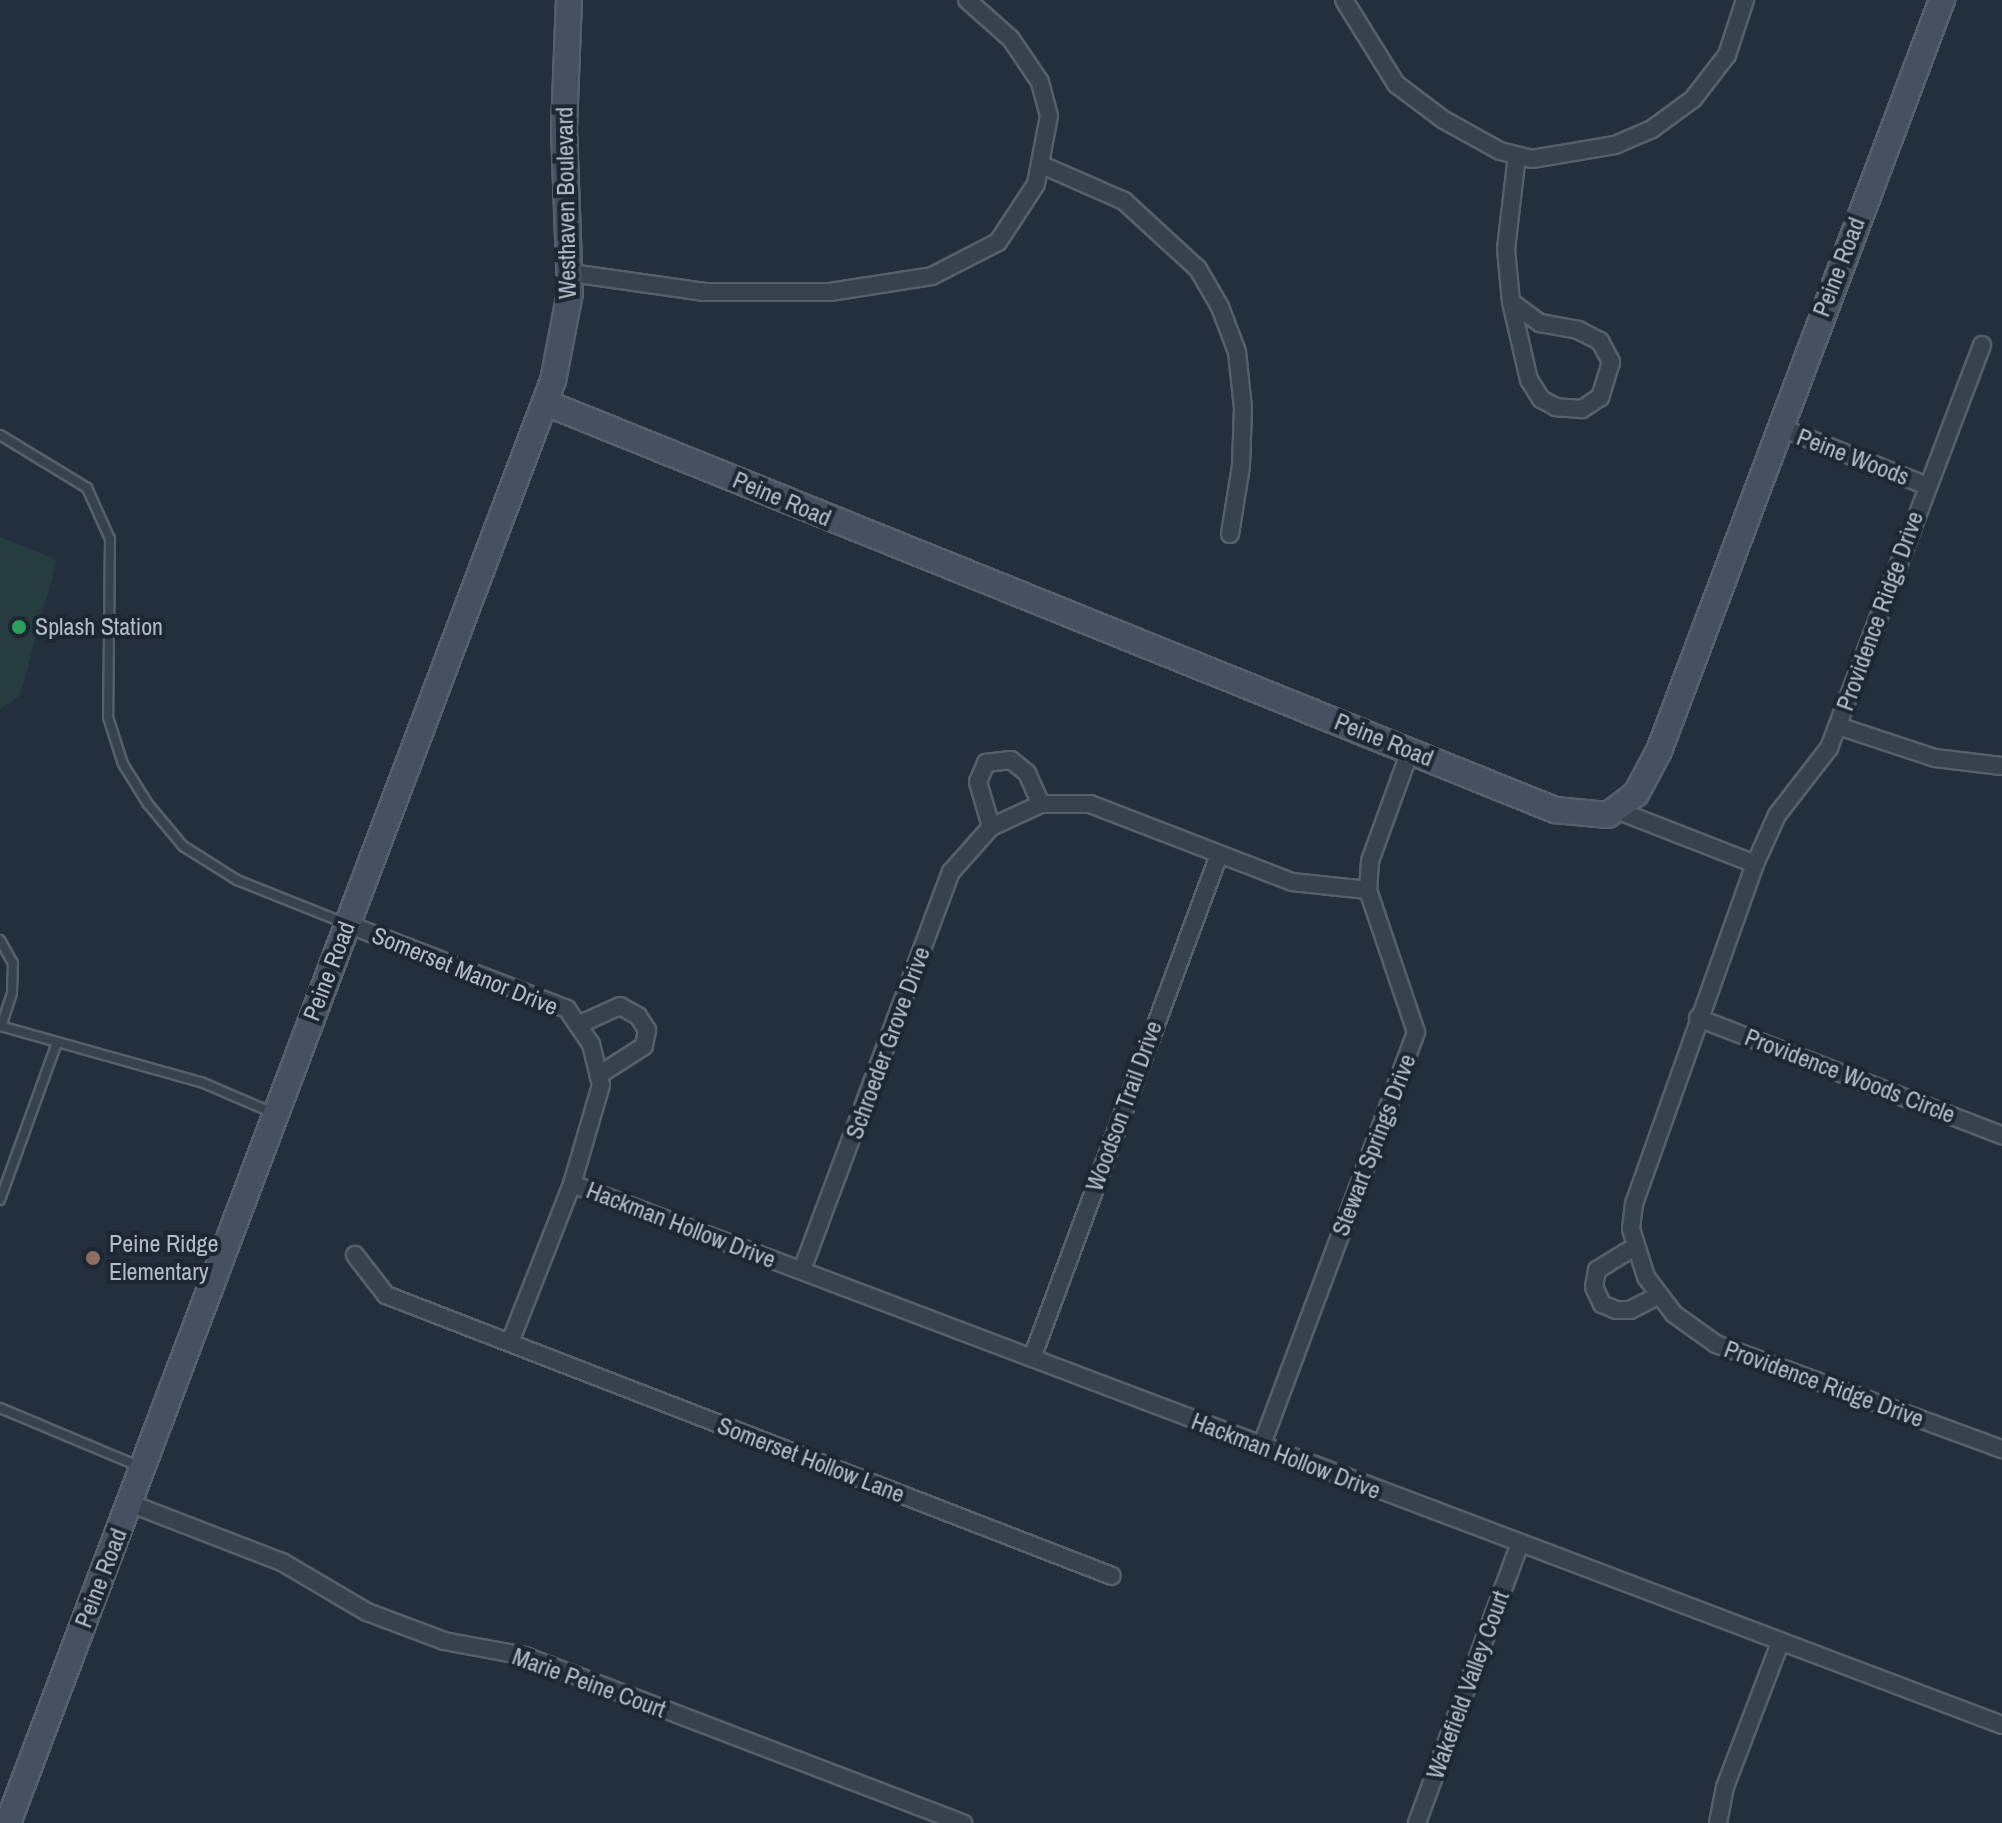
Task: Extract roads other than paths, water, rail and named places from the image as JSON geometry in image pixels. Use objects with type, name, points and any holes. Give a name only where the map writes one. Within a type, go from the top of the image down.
[{"type":"street","name":"Westhaven Boulevard","points":[[546,403],[563,347],[571,273],[564,129],[569,0]]},
{"type":"street","points":[[571,273],[766,296],[892,285],[944,271],[998,242],[1020,215],[1042,165],[1049,116],[1040,82],[1011,39],[967,0]]},
{"type":"street","points":[[1344,0],[1396,84],[1444,120],[1517,156],[1532,159],[1615,145],[1652,129],[1693,99],[1727,55],[1745,0]]},
{"type":"street","name":"Peine Road","points":[[8,1823],[546,403],[1555,810],[1591,817],[1619,811],[1636,794],[1659,751],[1942,0]]},
{"type":"street","points":[[1511,302],[1540,323],[1578,330],[1600,341],[1611,362],[1600,397],[1570,410],[1541,399],[1529,380],[1511,302],[1506,249],[1517,156]]},
{"type":"street","points":[[1042,165],[1124,201],[1198,269],[1220,307],[1237,352],[1243,408],[1241,466],[1230,534]]},
{"type":"street","name":"Providence Ridge Drive","points":[[1982,345],[1838,726],[1822,761],[1772,823],[1755,864],[1634,1204],[1636,1246],[1646,1277],[1674,1314],[1716,1344],[2002,1449]]},
{"type":"street","name":"Peine Woods","points":[[1779,427],[1927,486]]},
{"type":"street","points":[[1838,726],[1935,758],[2002,766]]},
{"type":"street","name":"Stewart Springs Drive","points":[[1261,1447],[1416,1032],[1368,890],[1370,861],[1410,751]]},
{"type":"street","points":[[991,827],[978,782],[986,763],[1011,760],[1027,773],[1041,804]]},
{"type":"street","name":"Schroeder Grove Drive","points":[[802,1270],[951,872],[991,827],[1041,804],[1090,804],[1308,886],[1368,890]]},
{"type":"street","points":[[1619,811],[1755,864]]},
{"type":"street","name":"Woodson Trail Drive","points":[[1032,1358],[1219,855]]},
{"type":"street","name":"Somerset Manor Drive","points":[[347,924],[567,1009],[591,1044],[601,1085],[572,1184],[510,1342]]},
{"type":"street","name":"Somerset Manor Drive","points":[[578,1025],[620,1006],[638,1016],[647,1030],[644,1046],[599,1075]]},
{"type":"street","name":"Providence Woods Circle","points":[[1698,1018],[2002,1135]]},
{"type":"street","name":"Hackman Hollow Drive","points":[[572,1184],[1519,1546],[2002,1725]]},
{"type":"street","points":[[1636,1246],[1597,1270],[1594,1287],[1602,1304],[1616,1310],[1630,1310],[1659,1295]]},
{"type":"street","name":"Somerset Hollow Lane","points":[[355,1255],[386,1295],[1112,1576]]},
{"type":"street","name":"Marie Peine Court","points":[[129,1503],[282,1562],[367,1612],[444,1641],[525,1656],[963,1823]]},
{"type":"street","name":"Wakefield Valley Court","points":[[1417,1823],[1519,1546]]},
{"type":"street","points":[[1718,1823],[1725,1787],[1780,1643]]},
{"type":"lane","points":[[0,435],[87,488],[110,539],[108,717],[123,764],[148,804],[183,846],[237,880],[347,924]]},
{"type":"lane","points":[[0,940],[13,963],[12,993],[0,1026],[56,1045],[201,1082],[276,1114]]},
{"type":"lane","points":[[0,1200],[56,1045]]},
{"type":"lane","points":[[0,1408],[142,1468]]},
{"type":"place","name":"Splash Station","points":[[19,627]]},
{"type":"place","name":"Peine Ridge Elementary","points":[[93,1258]]}]
